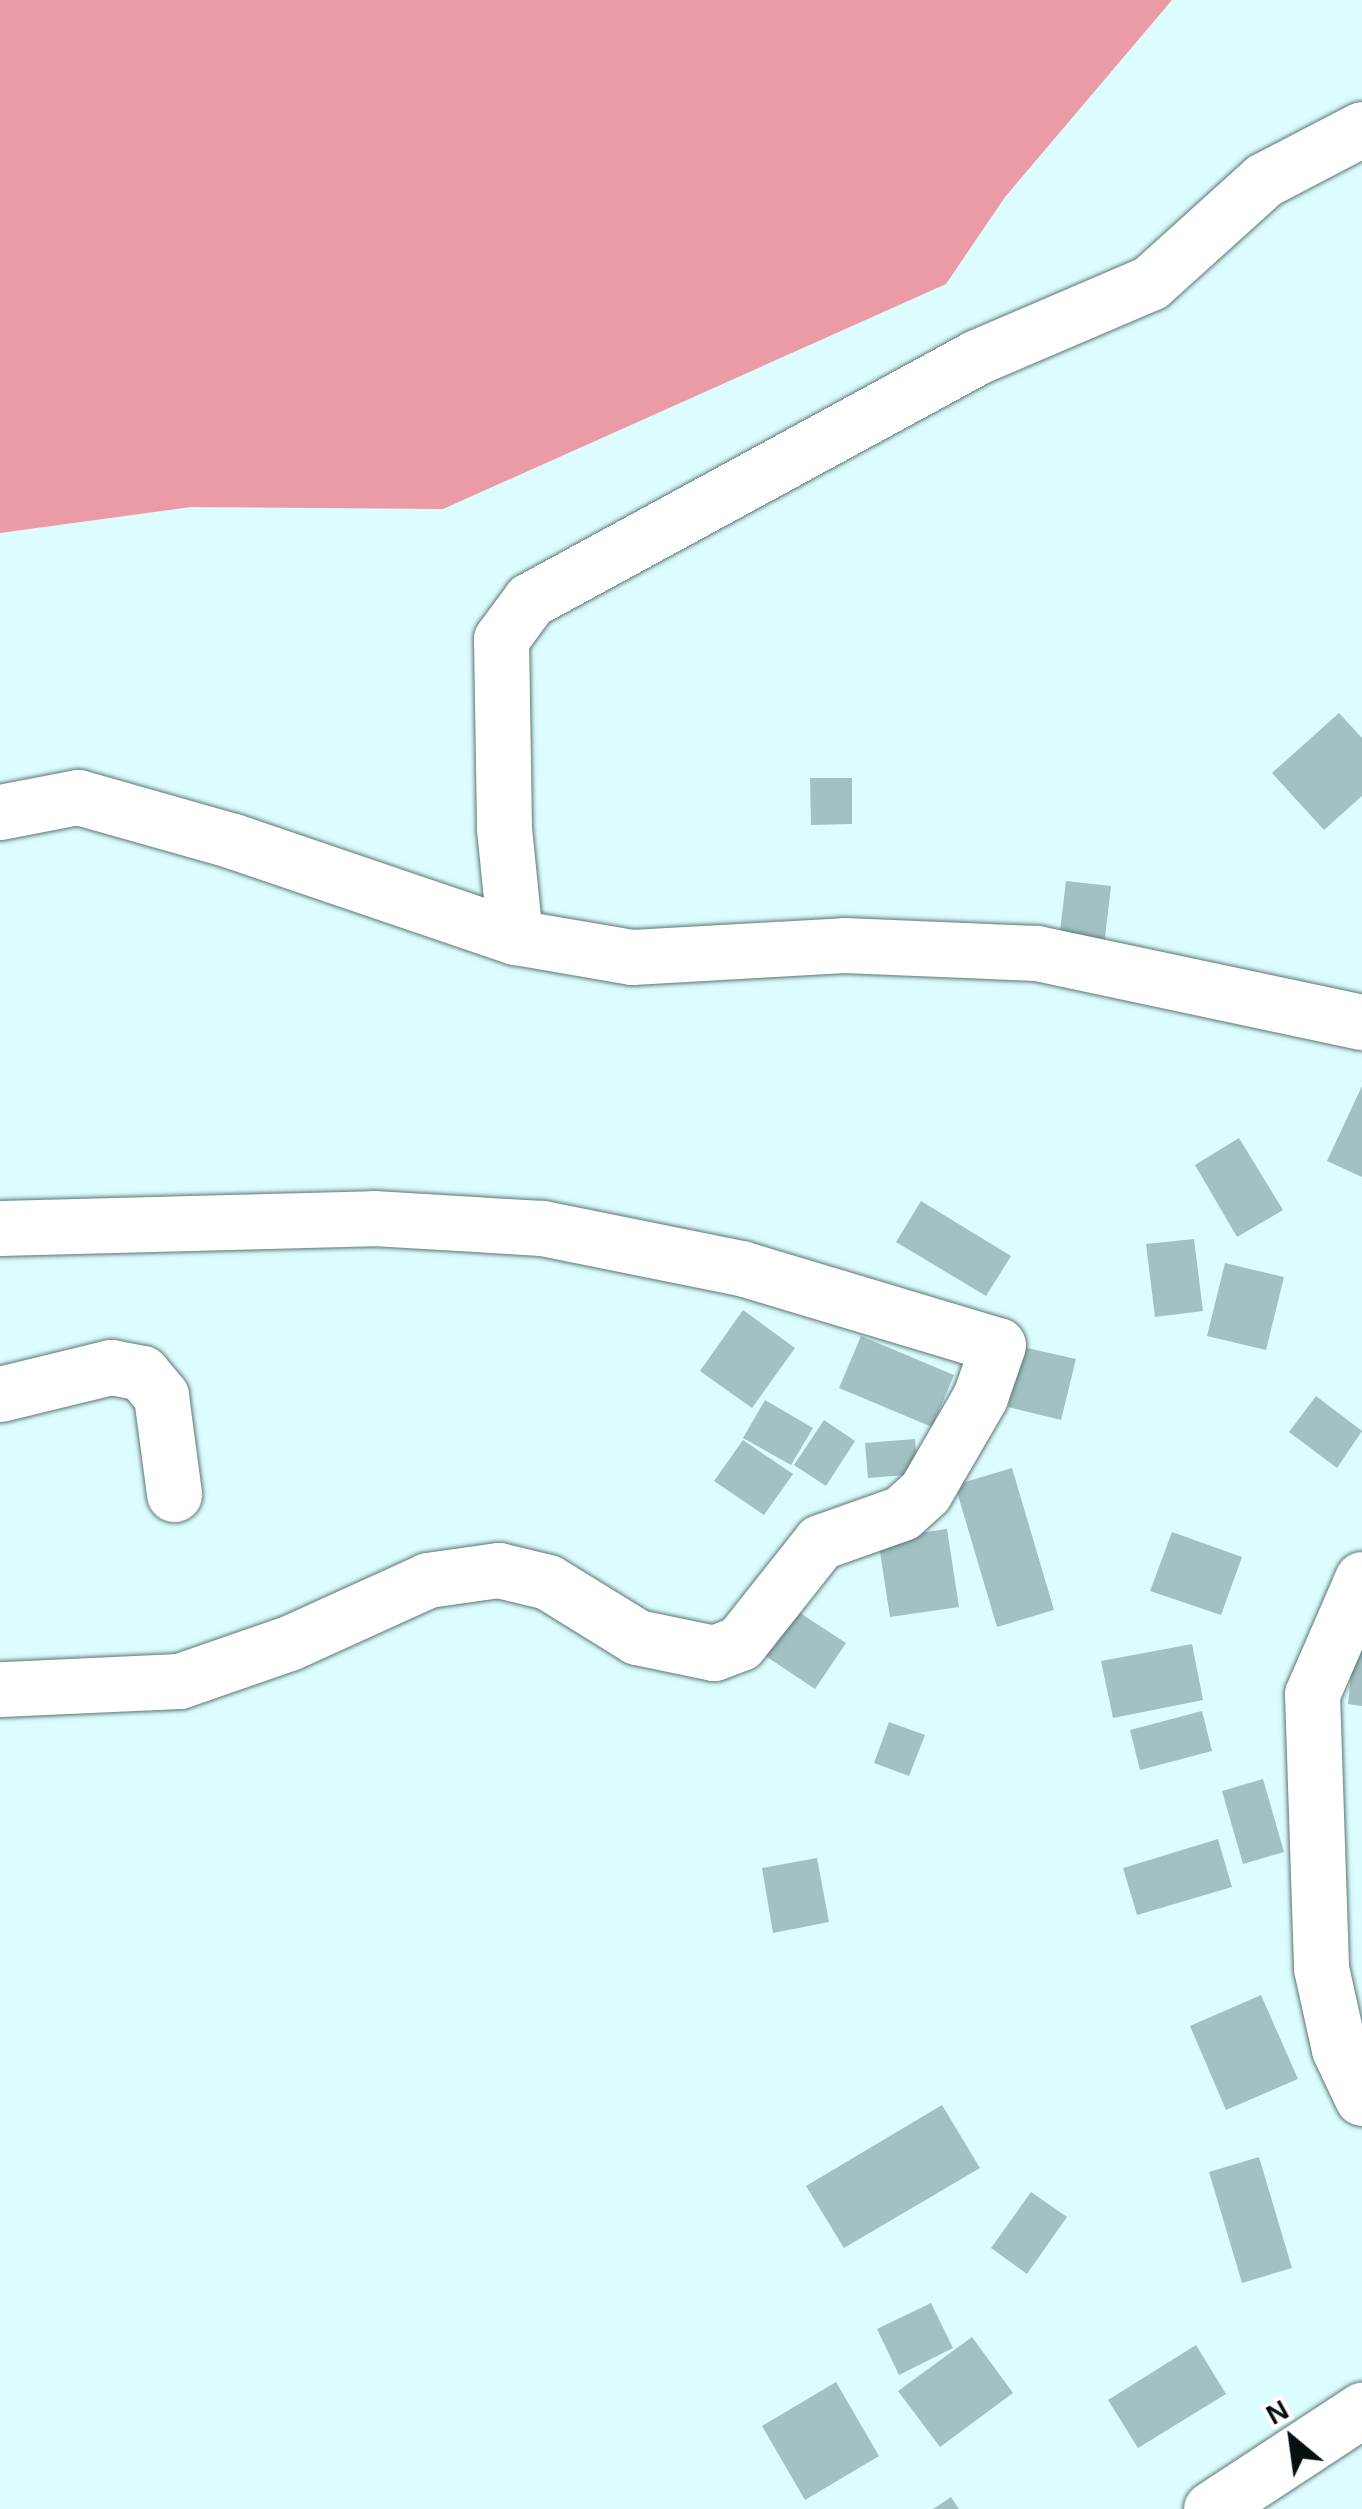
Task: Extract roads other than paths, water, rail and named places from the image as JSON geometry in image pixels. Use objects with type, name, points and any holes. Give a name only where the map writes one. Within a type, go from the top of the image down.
[{"type":"street","points":[[515,937],[504,828],[501,638],[530,600],[977,357],[1150,283],[1264,180],[1362,129]]},
{"type":"street","points":[[0,812],[78,796],[515,937],[632,958],[844,945],[1038,953],[1362,1022]]},
{"type":"street","points":[[0,1228],[373,1218],[542,1228],[741,1268],[998,1345],[980,1397],[925,1492],[902,1513],[820,1542],[740,1643],[714,1653],[637,1637],[548,1582],[498,1570],[428,1580],[288,1643],[178,1681],[0,1689]]},
{"type":"street","points":[[0,1394],[111,1367],[142,1373],[161,1396],[174,1494]]},
{"type":"street","points":[[1362,1580],[1312,1694],[1321,1968],[1338,2049],[1362,2098]]},
{"type":"street","points":[[1211,2509],[1362,2410]]}]
